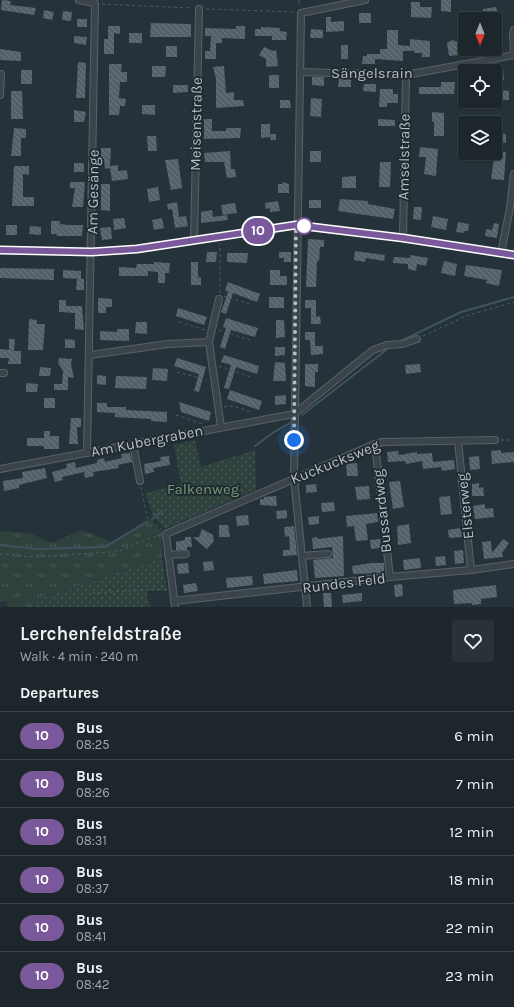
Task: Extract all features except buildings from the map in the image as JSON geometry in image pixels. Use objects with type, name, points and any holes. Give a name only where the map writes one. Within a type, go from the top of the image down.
[{"type":"street","points":[[79,0],[95,3]]},
{"type":"street","points":[[307,607],[294,478],[296,225],[301,13],[365,0]]},
{"type":"street","name":"Am Gesänge","points":[[88,453],[95,3]]},
{"type":"street","name":"Meisenstraße","points":[[194,240],[199,9]]},
{"type":"street","points":[[514,30],[514,54]]},
{"type":"street","name":"Sängelsrain","points":[[300,72],[406,75],[514,54]]},
{"type":"street","points":[[0,95],[1,74]]},
{"type":"street","name":"Amselstraße","points":[[403,238],[406,75]]},
{"type":"street","points":[[502,253],[512,208],[514,174]]},
{"type":"street","points":[[0,250],[92,252],[137,249],[296,225],[403,238],[514,255]]},
{"type":"street","points":[[220,299],[209,342],[220,427]]},
{"type":"street","points":[[294,414],[373,350],[386,345],[402,344],[417,339]]},
{"type":"street","points":[[90,355],[168,344],[209,342]]},
{"type":"street","name":"Am Kubergraben","points":[[0,469],[294,414]]},
{"type":"street","name":"Kuckucksweg","points":[[166,534],[375,444],[383,442],[495,440]]},
{"type":"street","name":"Elsterweg","points":[[458,441],[471,570]]},
{"type":"street","points":[[133,444],[140,481]]},
{"type":"street","name":"Bussardweg","points":[[375,444],[390,578]]},
{"type":"street","points":[[166,534],[175,604]]},
{"type":"street","points":[[168,555],[186,554]]},
{"type":"street","points":[[302,556],[328,554]]},
{"type":"street","name":"Rundes Feld","points":[[175,604],[514,564]]},
{"type":"path","points":[[95,3],[301,13],[299,0]]},
{"type":"path","points":[[220,236],[220,295],[253,305]]},
{"type":"path","points":[[417,339],[466,316],[514,302]]},
{"type":"path","points":[[179,323],[253,341]]},
{"type":"path","points":[[212,366],[251,377]]},
{"type":"path","points":[[177,372],[204,380],[214,380]]},
{"type":"path","points":[[218,408],[233,406],[251,412],[254,421]]},
{"type":"path","points":[[176,415],[203,423],[204,430]]},
{"type":"path","points":[[179,420],[180,416]]},
{"type":"path","points":[[495,440],[514,440]]},
{"type":"path","points":[[140,481],[147,517],[166,534]]},
{"type":"path","points":[[0,554],[34,557],[110,552],[123,550],[138,543],[166,534]]},
{"type":"path","points":[[92,593],[173,589]]},
{"type":"green space","name":"Falkenweg","points":[[195,440],[201,467],[255,450],[256,490],[165,529],[153,516],[145,493],[181,484],[174,445]]},
{"type":"green space","points":[[148,519],[162,532],[162,558],[76,586],[67,591],[37,598],[37,607],[8,607],[7,601],[0,602],[0,531],[30,533],[51,543],[82,530],[111,542]]},
{"type":"green space","points":[[162,558],[167,591],[146,590],[150,607],[37,607],[37,598],[67,591],[76,586]]},
{"type":"waterway","points":[[401,341],[461,312],[514,297]]},
{"type":"waterway","points":[[302,415],[390,347]]},
{"type":"waterway","points":[[255,446],[274,432],[290,423]]},
{"type":"waterway","points":[[152,519],[162,511]]},
{"type":"waterway","points":[[0,545],[37,549],[105,547],[147,522]]},
{"type":"bus line","name":"10","points":[[0,250],[92,252],[137,249],[296,225],[403,238],[514,255]]},
{"type":"route","points":[[294,440],[296,225],[304,226]]}]
